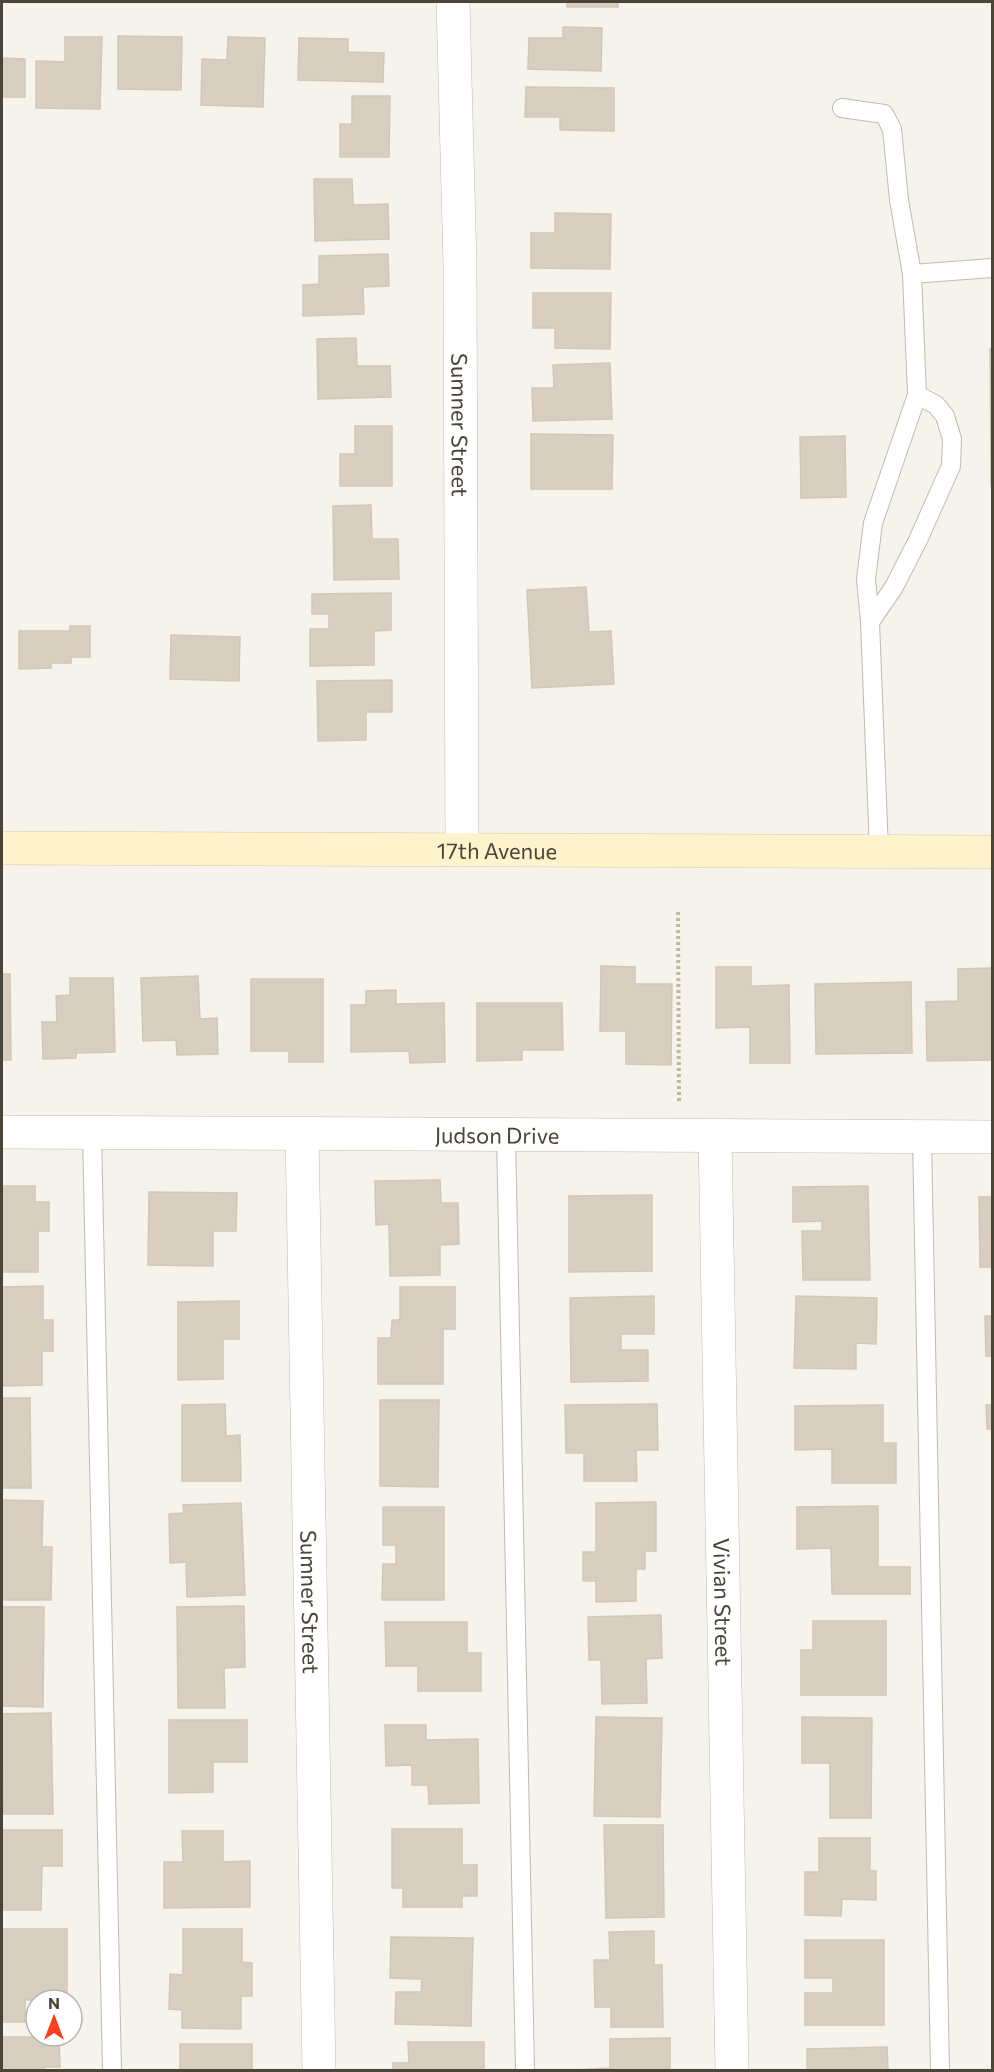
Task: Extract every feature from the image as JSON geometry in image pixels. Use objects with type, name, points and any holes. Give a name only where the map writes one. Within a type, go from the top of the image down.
[{"type":"main road","name":"17th Avenue","points":[[2,848],[993,852]]},
{"type":"street","name":"Sumner Street","points":[[453,2],[460,265],[462,850]]},
{"type":"street","name":"Judson Drive","points":[[2,1132],[993,1137]]},
{"type":"street","name":"Sumner Street","points":[[302,1134],[320,2070]]},
{"type":"street","name":"Vivian Street","points":[[715,1136],[732,2070]]},
{"type":"lane","points":[[842,108],[884,114],[892,129],[899,200],[912,274],[917,394],[873,523],[866,579],[870,622],[879,851]]},
{"type":"lane","points":[[912,274],[992,268]]},
{"type":"lane","points":[[870,622],[894,587],[951,466],[952,439],[945,416],[936,405],[917,394]]},
{"type":"lane","points":[[92,1133],[112,2070]]},
{"type":"lane","points":[[506,1134],[525,2070]]},
{"type":"lane","points":[[922,1137],[940,2070]]},
{"type":"path","points":[[678,912],[679,1136]]},
{"type":"building","points":[[567,2],[618,2],[618,7],[567,7]]},
{"type":"building","points":[[563,27],[602,28],[601,71],[528,69],[529,38],[563,38]]},
{"type":"building","points":[[118,36],[182,37],[181,90],[118,89]]},
{"type":"building","points":[[65,37],[102,37],[100,109],[36,108],[36,61],[65,62]]},
{"type":"building","points":[[228,37],[265,38],[263,107],[201,105],[202,59],[227,60]]},
{"type":"building","points":[[299,38],[348,39],[348,52],[384,53],[383,82],[298,80]]},
{"type":"building","points":[[2,58],[25,59],[25,97],[2,97]]},
{"type":"building","points":[[526,87],[614,88],[614,131],[560,130],[560,117],[525,117]]},
{"type":"building","points":[[352,96],[390,96],[389,157],[340,157],[340,124],[352,124]]},
{"type":"building","points":[[314,179],[352,179],[353,205],[388,204],[389,239],[315,241]]},
{"type":"building","points":[[555,213],[611,214],[610,269],[531,268],[531,233],[555,233]]},
{"type":"building","points":[[388,254],[389,286],[363,287],[364,314],[303,316],[303,285],[319,284],[319,256]]},
{"type":"building","points":[[533,293],[611,293],[610,349],[555,348],[555,328],[533,328]]},
{"type":"building","points":[[356,338],[357,366],[390,366],[391,397],[318,399],[317,339]]},
{"type":"building","points":[[990,349],[992,349],[991,487]]},
{"type":"building","points":[[610,363],[612,419],[533,421],[532,388],[554,388],[553,365]]},
{"type":"building","points":[[355,426],[392,426],[392,486],[340,486],[340,454],[355,454]]},
{"type":"building","points":[[531,434],[613,435],[612,489],[531,489]]},
{"type":"building","points":[[845,436],[846,497],[801,498],[800,437]]},
{"type":"building","points":[[371,505],[372,539],[398,539],[399,579],[334,580],[333,506]]},
{"type":"building","points":[[586,587],[589,632],[611,631],[614,684],[532,688],[527,590]]},
{"type":"building","points":[[391,593],[391,630],[374,631],[374,665],[310,666],[310,629],[329,629],[329,614],[312,614],[312,594]]},
{"type":"building","points":[[70,626],[90,626],[90,657],[71,657],[71,663],[51,663],[51,668],[19,669],[19,631],[70,631]]},
{"type":"building","points":[[171,635],[240,637],[239,681],[170,679]]},
{"type":"building","points":[[392,680],[392,712],[366,712],[366,740],[318,741],[317,681]]},
{"type":"building","points":[[601,966],[635,967],[635,984],[672,984],[671,1065],[626,1064],[626,1031],[600,1031]]},
{"type":"building","points":[[716,967],[751,967],[751,986],[789,985],[790,1063],[750,1063],[750,1027],[716,1028]]},
{"type":"building","points":[[992,968],[992,1060],[927,1061],[926,1002],[958,1001],[958,969]]},
{"type":"building","points":[[2,974],[10,974],[11,1060],[2,1060]]},
{"type":"building","points":[[198,976],[200,1019],[217,1018],[218,1054],[177,1055],[176,1040],[143,1041],[141,978]]},
{"type":"building","points":[[70,978],[113,978],[115,1052],[76,1053],[76,1058],[43,1059],[42,1022],[57,1022],[56,996],[70,995]]},
{"type":"building","points":[[251,979],[323,979],[323,1062],[289,1062],[289,1051],[251,1051]]},
{"type":"building","points":[[911,982],[912,1053],[816,1054],[815,984]]},
{"type":"building","points":[[396,990],[396,1004],[444,1003],[445,1062],[410,1063],[409,1051],[351,1052],[351,1005],[366,1005],[366,991]]},
{"type":"building","points":[[477,1003],[562,1003],[563,1050],[522,1050],[522,1060],[477,1061]]},
{"type":"building","points":[[440,1180],[441,1203],[458,1203],[459,1244],[440,1245],[440,1275],[390,1276],[389,1224],[376,1225],[375,1181]]},
{"type":"building","points":[[2,1186],[35,1186],[35,1202],[49,1202],[49,1231],[38,1231],[38,1272],[2,1272]]},
{"type":"building","points":[[868,1186],[870,1280],[803,1280],[802,1231],[822,1231],[822,1221],[793,1222],[793,1187]]},
{"type":"building","points":[[149,1192],[237,1193],[236,1231],[213,1231],[213,1266],[148,1265]]},
{"type":"building","points":[[652,1195],[652,1271],[569,1272],[569,1196]]},
{"type":"building","points":[[979,1197],[992,1197],[992,1267],[980,1267]]},
{"type":"building","points":[[43,1286],[43,1320],[53,1320],[53,1351],[42,1351],[42,1385],[2,1386],[2,1287]]},
{"type":"building","points":[[400,1287],[455,1287],[455,1329],[443,1329],[443,1384],[378,1384],[378,1338],[391,1338],[392,1320],[400,1320]]},
{"type":"building","points":[[654,1296],[654,1334],[621,1334],[621,1350],[648,1350],[648,1381],[571,1382],[570,1298]]},
{"type":"building","points":[[796,1296],[877,1298],[876,1344],[856,1343],[856,1369],[794,1368]]},
{"type":"building","points":[[239,1301],[239,1339],[223,1339],[223,1379],[178,1380],[178,1302]]},
{"type":"building","points":[[985,1316],[992,1316],[992,1356],[986,1356]]},
{"type":"building","points":[[2,1398],[30,1398],[31,1488],[2,1488]]},
{"type":"building","points":[[380,1400],[439,1400],[438,1487],[380,1486]]},
{"type":"building","points":[[225,1404],[226,1436],[240,1435],[241,1481],[182,1481],[182,1405]]},
{"type":"building","points":[[657,1404],[658,1450],[636,1450],[637,1481],[584,1481],[584,1453],[566,1453],[565,1405]]},
{"type":"building","points":[[883,1405],[883,1443],[896,1443],[896,1483],[832,1483],[832,1449],[795,1450],[795,1406]]},
{"type":"building","points":[[986,1405],[992,1405],[992,1429],[987,1429]]},
{"type":"building","points":[[2,1500],[43,1501],[42,1547],[52,1547],[51,1600],[2,1600]]},
{"type":"building","points":[[656,1502],[656,1551],[645,1551],[645,1569],[636,1569],[636,1601],[596,1602],[596,1581],[583,1581],[583,1552],[596,1552],[596,1503]]},
{"type":"building","points":[[241,1503],[245,1595],[187,1597],[186,1562],[170,1563],[169,1514],[184,1513],[183,1505]]},
{"type":"building","points":[[878,1506],[878,1567],[910,1567],[910,1594],[832,1594],[831,1548],[797,1549],[797,1507]]},
{"type":"building","points":[[383,1507],[444,1507],[444,1600],[382,1600],[383,1564],[396,1564],[396,1545],[383,1545]]},
{"type":"building","points":[[244,1606],[245,1667],[224,1668],[225,1708],[178,1708],[177,1607]]},
{"type":"building","points":[[2,1607],[44,1607],[43,1707],[2,1706]]},
{"type":"building","points":[[661,1615],[662,1658],[646,1659],[647,1703],[602,1704],[601,1660],[589,1660],[588,1617]]},
{"type":"building","points":[[813,1621],[886,1621],[886,1695],[801,1695],[801,1650],[813,1650]]},
{"type":"building","points":[[385,1622],[467,1622],[467,1653],[481,1653],[481,1691],[418,1691],[418,1666],[386,1666]]},
{"type":"building","points":[[51,1713],[53,1814],[3,1814],[2,1714]]},
{"type":"building","points":[[596,1717],[662,1718],[660,1817],[594,1816]]},
{"type":"building","points":[[802,1717],[872,1718],[871,1818],[830,1818],[830,1763],[802,1763]]},
{"type":"building","points":[[169,1720],[247,1720],[247,1762],[213,1762],[213,1792],[169,1793]]},
{"type":"building","points":[[385,1725],[426,1725],[426,1740],[478,1739],[479,1803],[429,1804],[428,1785],[412,1785],[412,1765],[386,1766]]},
{"type":"building","points":[[604,1825],[663,1825],[664,1917],[606,1918]]},
{"type":"building","points":[[392,1829],[462,1829],[462,1865],[477,1865],[477,1896],[462,1896],[462,1907],[403,1907],[403,1888],[392,1888]]},
{"type":"building","points":[[2,1830],[62,1830],[62,1866],[42,1866],[41,1910],[2,1910]]},
{"type":"building","points":[[182,1831],[223,1831],[223,1862],[250,1861],[250,1907],[164,1908],[164,1862],[183,1862]]},
{"type":"building","points":[[819,1838],[870,1838],[870,1871],[876,1871],[876,1900],[842,1899],[841,1916],[805,1915],[805,1872],[819,1872]]},
{"type":"building","points":[[2,1929],[67,1929],[67,1988],[24,1988],[24,2022],[2,2022]]},
{"type":"building","points":[[183,1929],[242,1929],[242,1962],[252,1963],[252,1996],[241,1996],[241,2029],[182,2028],[182,2010],[169,2009],[170,1974],[183,1975]]},
{"type":"building","points":[[654,1931],[654,1965],[662,1965],[663,2027],[611,2027],[611,2007],[595,2007],[594,1960],[610,1960],[609,1932]]},
{"type":"building","points":[[391,1937],[473,1938],[471,2026],[395,2024],[396,1992],[421,1992],[422,1979],[390,1978]]},
{"type":"building","points":[[805,1940],[884,1940],[884,2025],[805,2025],[805,1993],[833,1993],[833,1978],[805,1978]]},
{"type":"building","points":[[2,2037],[24,2037],[24,2048],[59,2048],[60,2067],[44,2067],[44,2070],[2,2070]]},
{"type":"building","points":[[670,2038],[670,2070],[574,2070],[610,2068],[610,2039]]},
{"type":"building","points":[[408,2042],[484,2042],[484,2068],[393,2070],[393,2063],[409,2063]]},
{"type":"building","points":[[180,2044],[252,2044],[252,2070],[180,2070]]},
{"type":"building","points":[[887,2047],[888,2070],[807,2070],[807,2049]]}]
